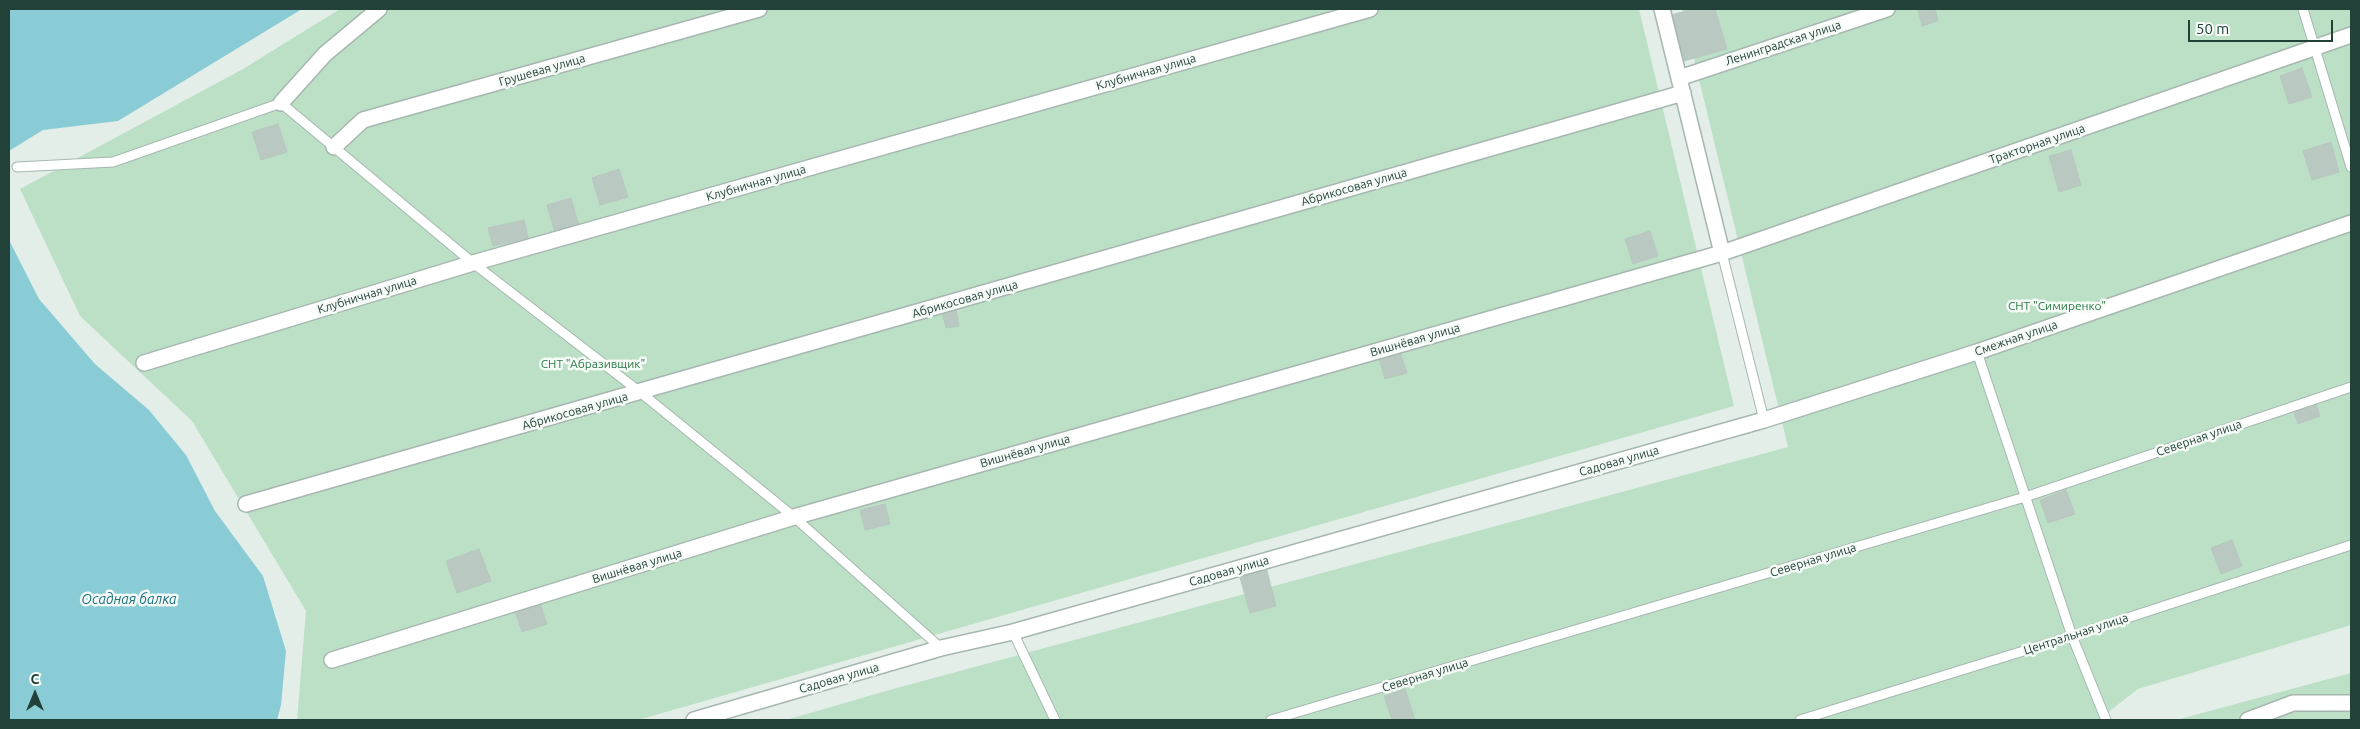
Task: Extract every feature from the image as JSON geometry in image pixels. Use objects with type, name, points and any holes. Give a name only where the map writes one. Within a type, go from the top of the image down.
[{"type":"street","points":[[281,103],[325,54],[379,9]]},
{"type":"street","name":"Грушевая улица","points":[[334,147],[363,120],[759,9]]},
{"type":"street","name":"Клубничная улица","points":[[144,363],[473,263],[1370,9]]},
{"type":"street","points":[[1662,9],[1722,253]]},
{"type":"street","name":"Ленинградская улица","points":[[1679,78],[1888,9]]},
{"type":"street","name":"Тракторная улица","points":[[1722,253],[2351,35]]},
{"type":"street","name":"Абрикосовая улица","points":[[246,504],[1683,93]]},
{"type":"street","name":"Смежная улица","points":[[1764,420],[1977,352],[2351,223]]},
{"type":"street","name":"Вишнёвая улица","points":[[332,660],[794,517],[1722,253]]},
{"type":"street","name":"Садовая улица","points":[[694,720],[941,648],[1014,632],[1764,420]]},
{"type":"street","points":[[2248,720],[2293,703],[2351,703]]},
{"type":"lane","points":[[2303,9],[2351,167]]},
{"type":"lane","points":[[17,167],[113,162],[281,103],[473,263],[640,392],[794,517],[941,648]]},
{"type":"lane","points":[[1722,253],[1764,420]]},
{"type":"lane","points":[[1977,352],[2072,636],[2106,720]]},
{"type":"lane","name":"Северная улица","points":[[1271,720],[2025,497],[2351,387]]},
{"type":"lane","name":"Центральная улица","points":[[1800,720],[2072,636],[2351,544]]},
{"type":"lane","points":[[1014,632],[1055,720]]},
{"type":"green space","name":"СНТ \"Абразивщик\"","points":[[340,9],[1639,9],[1734,406],[638,720],[297,720],[306,611],[192,421],[80,316],[20,189],[243,69]]},
{"type":"green space","name":"СНТ \"Симиренко\"","points":[[1682,9],[2351,9],[2351,625],[2138,689],[2098,720],[786,720],[893,689],[1788,447]]},
{"type":"green space","points":[[2351,673],[2351,720],[2176,720]]},
{"type":"water","points":[[9,9],[302,9],[118,121],[43,130],[9,151]]},
{"type":"water","name":"Осадная балка","points":[[9,240],[39,299],[95,364],[149,410],[186,455],[215,511],[263,576],[286,651],[281,705],[277,720],[9,720]]},
{"type":"building","points":[[1694,9],[1715,9],[1727,49],[1684,61],[1671,15]]},
{"type":"building","points":[[1918,9],[1935,9],[1938,21],[1922,26]]},
{"type":"building","points":[[2302,68],[2312,97],[2289,104],[2280,76]]},
{"type":"building","points":[[278,124],[287,152],[261,160],[252,132]]},
{"type":"building","points":[[2331,142],[2339,172],[2312,180],[2303,151]]},
{"type":"building","points":[[2071,150],[2081,185],[2059,192],[2049,156]]},
{"type":"building","points":[[619,169],[628,197],[600,205],[592,178]]},
{"type":"building","points":[[571,198],[579,226],[555,233],[547,205]]},
{"type":"building","points":[[524,220],[528,238],[493,246],[488,228]]},
{"type":"building","points":[[1650,231],[1658,256],[1633,264],[1625,239]]},
{"type":"building","points":[[956,309],[959,326],[946,328],[942,311]]},
{"type":"building","points":[[1400,352],[1407,373],[1385,379],[1379,358]]},
{"type":"building","points":[[2316,404],[2320,416],[2298,424],[2294,412]]},
{"type":"building","points":[[2066,490],[2075,514],[2048,523],[2040,500]]},
{"type":"building","points":[[885,504],[890,524],[865,530],[860,510]]},
{"type":"building","points":[[2232,540],[2242,566],[2221,574],[2211,548]]},
{"type":"building","points":[[479,549],[491,581],[457,593],[446,561]]},
{"type":"building","points":[[1266,567],[1276,606],[1250,613],[1239,574]]},
{"type":"building","points":[[540,603],[547,624],[522,632],[515,611]]},
{"type":"building","points":[[1405,689],[1415,720],[1392,720],[1384,696]]}]
